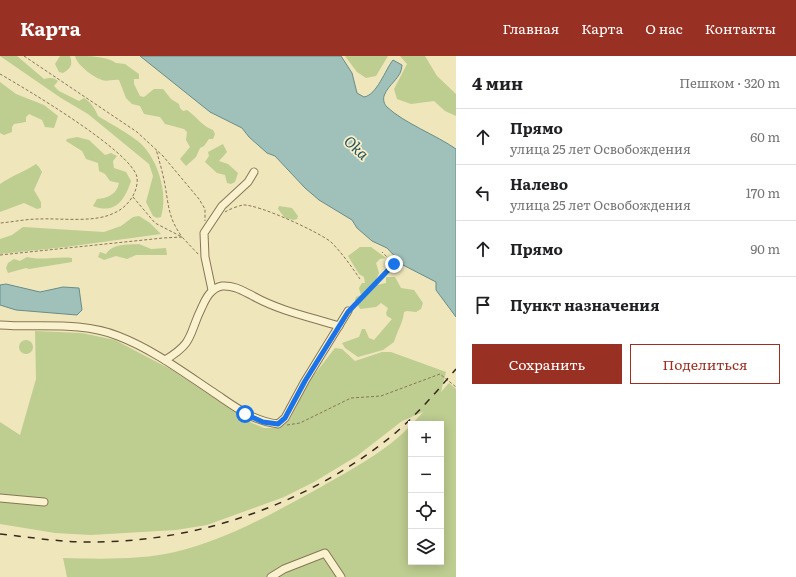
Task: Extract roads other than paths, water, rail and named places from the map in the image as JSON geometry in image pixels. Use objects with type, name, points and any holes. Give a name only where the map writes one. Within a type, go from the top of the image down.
[{"type":"street","points":[[212,290],[205,257],[204,234],[222,206],[248,182],[254,172]]},
{"type":"street","points":[[165,360],[178,352],[188,341],[199,312],[212,290],[222,286],[237,288],[272,307],[339,326]]},
{"type":"street","points":[[0,325],[80,327],[117,335],[165,360],[245,414],[263,422],[278,424],[285,418],[305,381],[348,312]]},
{"type":"street","points":[[0,498],[44,502]]},
{"type":"street","points":[[271,577],[284,569],[325,553],[341,577]]},
{"type":"water","name":"Oka","points":[[140,56],[341,56],[352,73],[357,93],[364,97],[373,92],[377,87],[393,60],[402,65],[400,74],[388,88],[384,96],[385,105],[411,124],[456,149],[456,317],[436,290],[436,282],[403,265],[387,248],[372,241],[357,228],[352,220],[319,200],[305,188],[275,156],[267,153],[249,137],[242,128],[210,112]]},
{"type":"water","points":[[6,284],[40,292],[63,287],[79,288],[82,310],[77,315],[16,310],[0,305],[0,285]]},
{"type":"railway","points":[[0,534],[77,542],[129,541],[210,527],[250,515],[325,481],[360,459],[393,435],[426,403],[456,369]]}]
